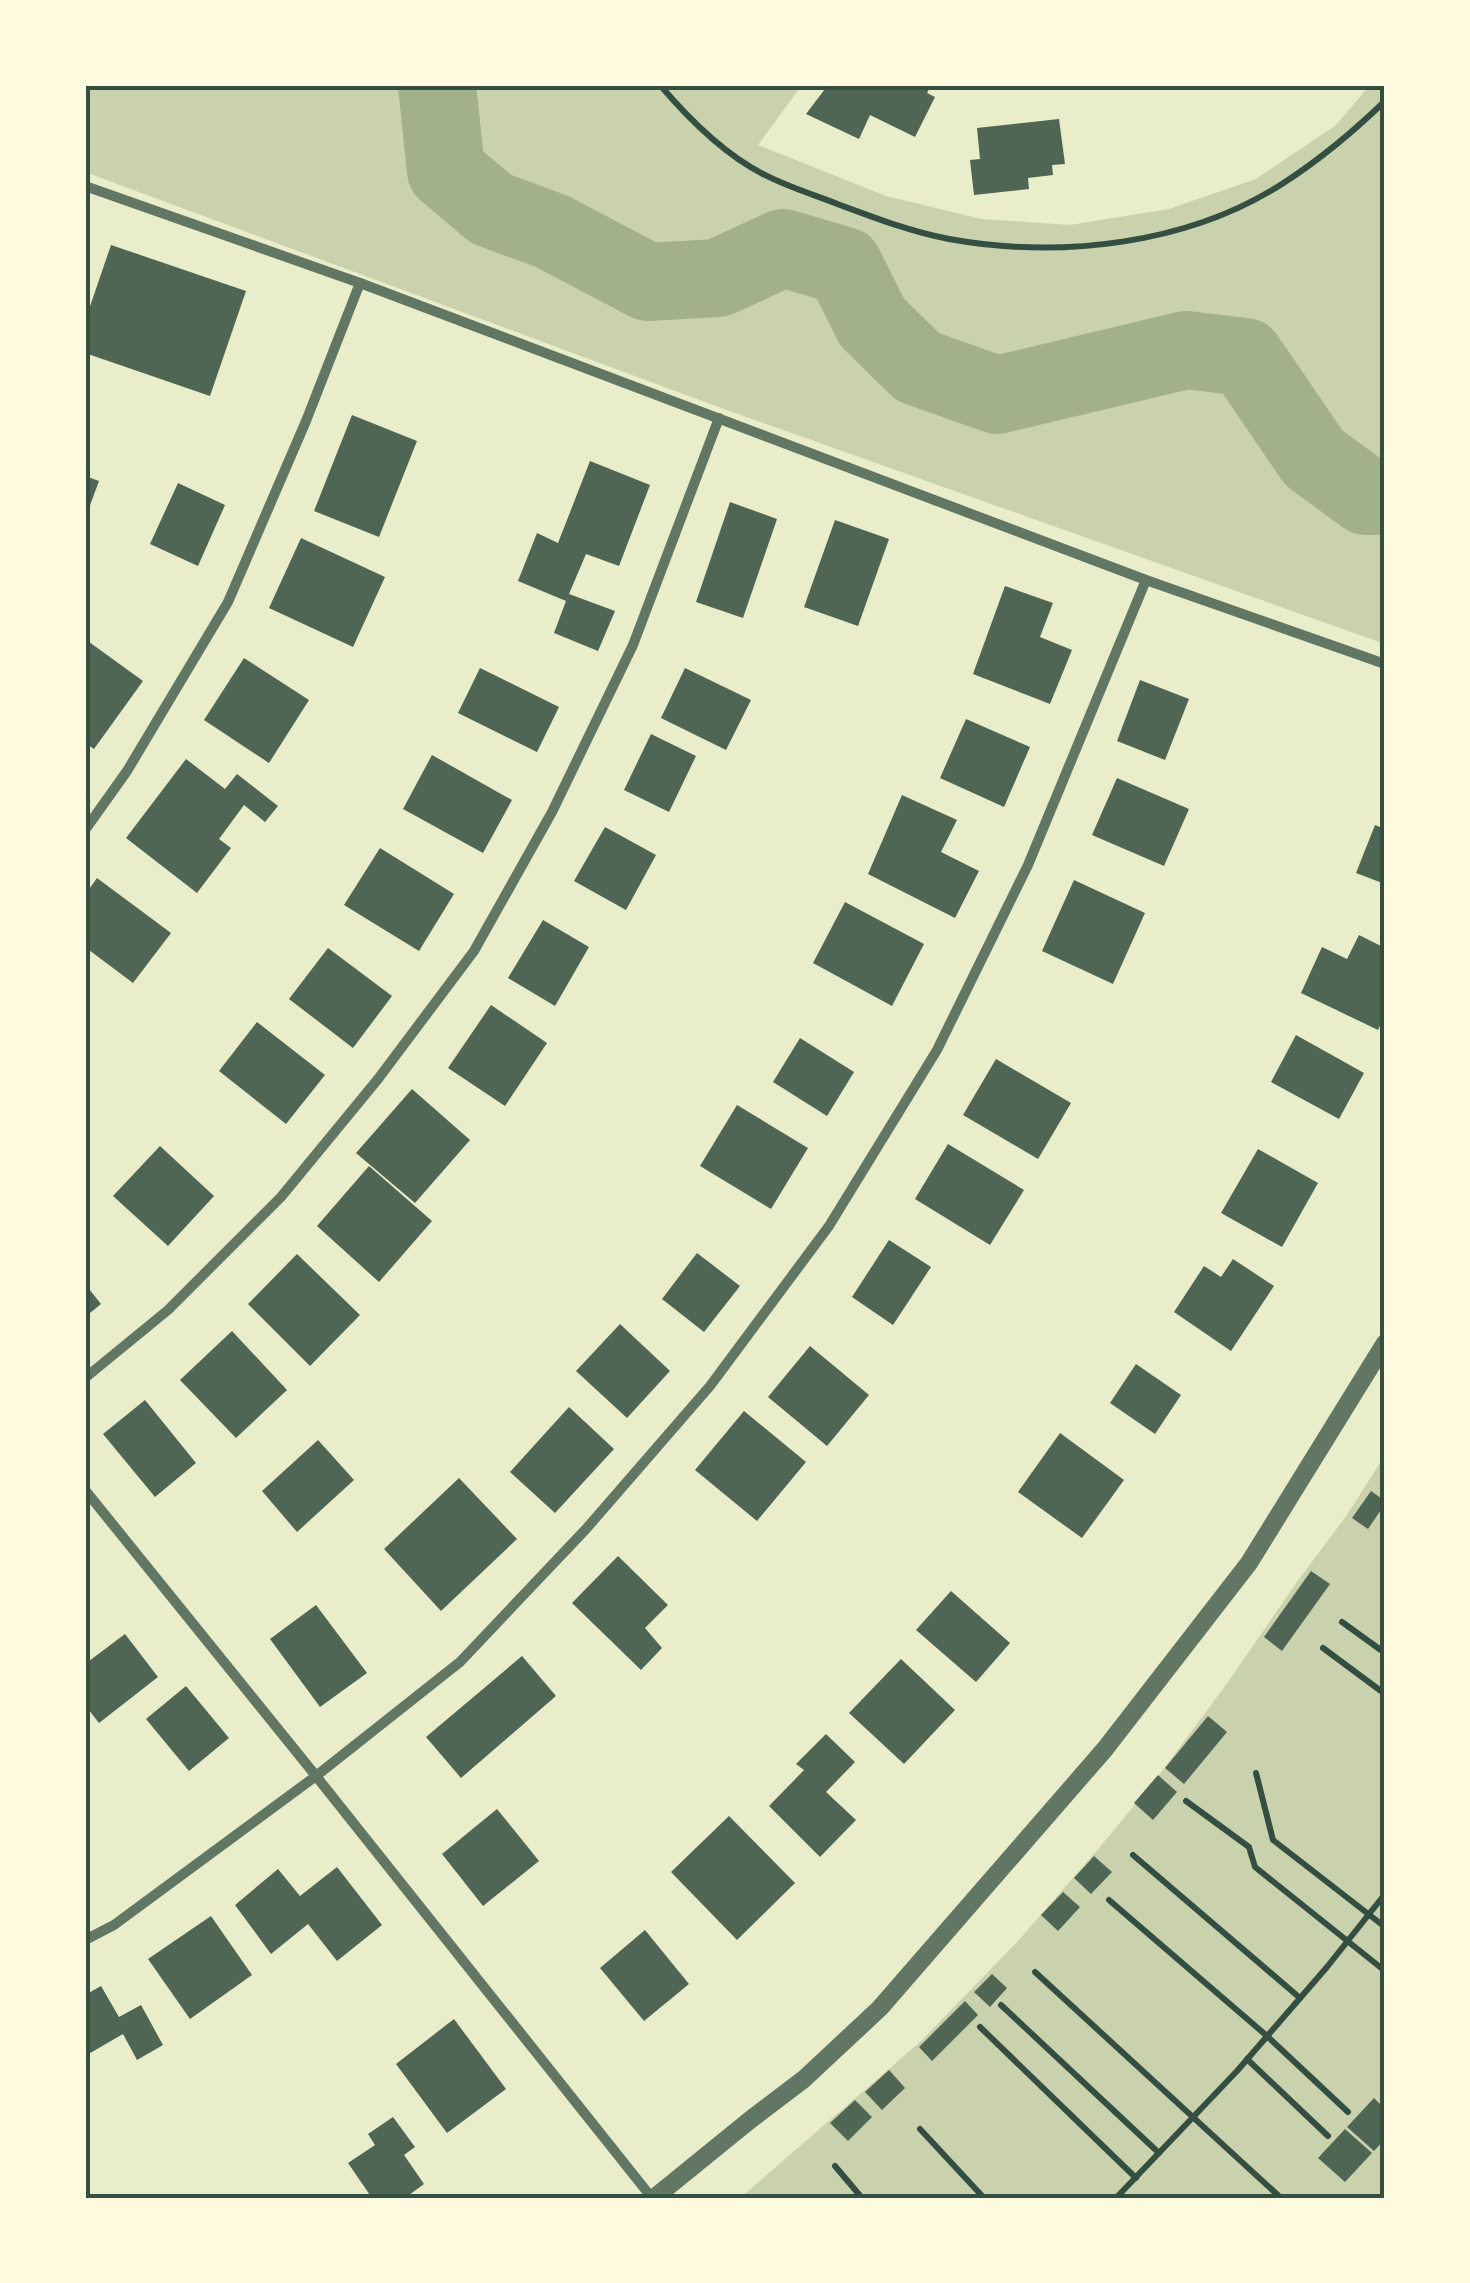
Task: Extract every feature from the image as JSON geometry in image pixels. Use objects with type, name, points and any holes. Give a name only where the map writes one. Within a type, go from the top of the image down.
[{"type":"street","points":[[85,186],[360,282],[1146,580],[1385,664]]},
{"type":"street","points":[[85,830],[127,772],[228,602],[360,282]]},
{"type":"street","points":[[85,1378],[168,1310],[281,1197],[378,1079],[474,951],[552,812],[633,645],[719,418]]},
{"type":"street","points":[[85,1940],[114,1924],[316,1776],[460,1662],[586,1530],[710,1386],[829,1226],[937,1050],[1036,847],[1146,580]]},
{"type":"street","points":[[85,1490],[653,2198],[804,2079],[880,2008],[1104,1750],[1249,1563],[1385,1343]]},
{"type":"path","points":[[660,85],[707,134],[762,174],[878,220],[948,239],[1070,247],[1128,241],[1185,227],[1236,208],[1283,184],[1347,138],[1385,100]]},
{"type":"path","points":[[1342,1622],[1385,1653]]},
{"type":"path","points":[[1323,1648],[1385,1694]]},
{"type":"path","points":[[1256,1774],[1272,1840],[1385,1926]]},
{"type":"path","points":[[1186,1801],[1248,1847],[1255,1868],[1385,1970]]},
{"type":"path","points":[[1133,1854],[1300,1998]]},
{"type":"path","points":[[1116,2198],[1247,2059],[1385,1894]]},
{"type":"path","points":[[1109,1900],[1267,2036],[1348,2112]]},
{"type":"path","points":[[1034,1972],[1282,2198]]},
{"type":"path","points":[[1002,2005],[1158,2153]]},
{"type":"path","points":[[980,2026],[1136,2178]]},
{"type":"path","points":[[1247,2059],[1328,2136]]},
{"type":"path","points":[[920,2129],[984,2198]]},
{"type":"path","points":[[834,2166],[862,2198]]},
{"type":"green space","points":[[85,85],[802,85],[758,145],[886,196],[981,219],[1070,225],[1169,209],[1256,179],[1336,125],[1370,85],[1385,85],[1385,644],[721,408],[85,172]]},
{"type":"green space","points":[[1385,1455],[1385,2198],[740,2198],[920,2042],[1018,1941],[1099,1848],[1228,1682]]},
{"type":"building","points":[[828,85],[931,85],[927,93],[935,97],[915,137],[870,115],[859,139],[806,114]]},
{"type":"building","points":[[1059,119],[1065,164],[1052,165],[1053,175],[1028,178],[1029,189],[974,195],[970,160],[980,159],[977,128]]},
{"type":"building","points":[[111,245],[246,291],[210,396],[85,353],[85,321]]},
{"type":"building","points":[[352,415],[417,441],[379,537],[314,511]]},
{"type":"building","points":[[590,461],[650,485],[619,566],[586,554],[569,594],[615,611],[598,651],[554,633],[566,601],[518,581],[537,533],[558,543]]},
{"type":"building","points":[[85,476],[99,481],[85,519]]},
{"type":"building","points":[[178,483],[225,505],[198,566],[150,544]]},
{"type":"building","points":[[730,502],[777,519],[743,618],[696,602]]},
{"type":"building","points":[[835,520],[889,539],[858,626],[804,607]]},
{"type":"building","points":[[301,538],[385,577],[353,647],[269,608]]},
{"type":"building","points":[[1005,586],[1053,603],[1040,637],[1072,650],[1050,704],[973,674]]},
{"type":"building","points":[[85,639],[143,681],[94,749],[85,743]]},
{"type":"building","points":[[244,658],[309,700],[269,763],[204,720]]},
{"type":"building","points":[[480,668],[559,707],[537,752],[458,713]]},
{"type":"building","points":[[685,668],[751,700],[726,750],[661,718]]},
{"type":"building","points":[[1140,680],[1189,699],[1165,760],[1117,741]]},
{"type":"building","points":[[966,719],[1030,747],[1004,807],[940,778]]},
{"type":"building","points":[[651,734],[696,756],[669,812],[624,790]]},
{"type":"building","points":[[432,755],[512,800],[483,853],[403,809]]},
{"type":"building","points":[[186,759],[225,789],[237,774],[278,806],[265,822],[244,805],[219,839],[231,848],[197,893],[126,838]]},
{"type":"building","points":[[1117,778],[1189,809],[1164,866],[1092,835]]},
{"type":"building","points":[[902,795],[957,820],[941,852],[979,871],[955,918],[868,874]]},
{"type":"building","points":[[1375,825],[1385,829],[1385,884],[1356,873]]},
{"type":"building","points":[[605,827],[656,855],[626,910],[574,881]]},
{"type":"building","points":[[380,848],[454,894],[419,951],[344,905]]},
{"type":"building","points":[[97,878],[171,933],[133,983],[85,947],[85,895]]},
{"type":"building","points":[[1074,880],[1145,913],[1113,984],[1042,951]]},
{"type":"building","points":[[845,902],[924,944],[892,1006],[813,963]]},
{"type":"building","points":[[543,920],[589,947],[555,1006],[508,978]]},
{"type":"building","points":[[1359,935],[1385,948],[1385,1016],[1378,1030],[1301,993],[1322,947],[1347,959]]},
{"type":"building","points":[[328,948],[392,996],[353,1048],[289,999]]},
{"type":"building","points":[[491,1005],[547,1043],[505,1106],[448,1068]]},
{"type":"building","points":[[257,1022],[325,1075],[286,1124],[219,1071]]},
{"type":"building","points":[[1296,1035],[1364,1073],[1339,1119],[1271,1082]]},
{"type":"building","points":[[800,1038],[854,1072],[827,1116],[773,1082]]},
{"type":"building","points":[[996,1059],[1071,1103],[1038,1159],[963,1115]]},
{"type":"building","points":[[412,1089],[470,1140],[415,1203],[356,1153]]},
{"type":"building","points":[[737,1105],[808,1148],[771,1209],[700,1166]]},
{"type":"building","points":[[948,1144],[1024,1190],[990,1245],[915,1199]]},
{"type":"building","points":[[160,1146],[214,1196],[168,1246],[113,1196]]},
{"type":"building","points":[[1258,1149],[1318,1183],[1282,1247],[1221,1213]]},
{"type":"building","points":[[369,1166],[432,1221],[379,1282],[317,1226]]},
{"type":"building","points":[[889,1240],[931,1267],[893,1325],[852,1297]]},
{"type":"building","points":[[697,1253],[740,1286],[704,1332],[662,1299]]},
{"type":"building","points":[[297,1254],[360,1315],[310,1366],[248,1304]]},
{"type":"building","points":[[1233,1259],[1274,1286],[1231,1351],[1174,1312],[1204,1266],[1221,1277]]},
{"type":"building","points":[[85,1284],[101,1304],[85,1317]]},
{"type":"building","points":[[620,1324],[670,1371],[627,1418],[576,1371]]},
{"type":"building","points":[[232,1331],[287,1390],[236,1438],[180,1380]]},
{"type":"building","points":[[810,1346],[869,1395],[827,1446],[768,1397]]},
{"type":"building","points":[[1136,1364],[1181,1395],[1155,1434],[1110,1403]]},
{"type":"building","points":[[145,1400],[196,1463],[155,1497],[103,1434]]},
{"type":"building","points":[[569,1407],[614,1449],[555,1513],[510,1472]]},
{"type":"building","points":[[744,1411],[806,1462],[757,1521],[695,1470]]},
{"type":"building","points":[[1060,1433],[1124,1480],[1082,1538],[1018,1492]]},
{"type":"building","points":[[318,1440],[354,1480],[297,1532],[262,1491]]},
{"type":"building","points":[[459,1478],[517,1539],[441,1611],[384,1549]]},
{"type":"building","points":[[1371,1491],[1385,1504],[1368,1529],[1352,1518]]},
{"type":"building","points":[[618,1556],[668,1605],[645,1628],[662,1648],[641,1670],[572,1603]]},
{"type":"building","points":[[1311,1571],[1330,1584],[1282,1651],[1264,1637]]},
{"type":"building","points":[[951,1591],[1010,1643],[976,1682],[916,1630]]},
{"type":"building","points":[[316,1605],[367,1673],[320,1707],[270,1639]]},
{"type":"building","points":[[125,1634],[158,1677],[99,1723],[85,1705],[85,1687],[89,1684],[85,1664]]},
{"type":"building","points":[[522,1656],[556,1696],[461,1778],[426,1737]]},
{"type":"building","points":[[901,1659],[955,1710],[904,1764],[849,1713]]},
{"type":"building","points":[[186,1686],[229,1738],[189,1771],[146,1719]]},
{"type":"building","points":[[1208,1716],[1227,1732],[1184,1784],[1165,1768]]},
{"type":"building","points":[[826,1734],[855,1762],[826,1792],[856,1820],[820,1857],[769,1806],[804,1770],[796,1764]]},
{"type":"building","points":[[1158,1775],[1177,1792],[1153,1820],[1134,1803]]},
{"type":"building","points":[[497,1809],[539,1861],[483,1906],[442,1854]]},
{"type":"building","points":[[729,1816],[795,1883],[737,1940],[671,1872]]},
{"type":"building","points":[[1094,1856],[1112,1872],[1091,1894],[1074,1878]]},
{"type":"building","points":[[337,1867],[382,1925],[337,1961],[308,1924],[271,1954],[235,1905],[278,1869],[300,1896]]},
{"type":"building","points":[[1063,1892],[1080,1907],[1058,1931],[1041,1915]]},
{"type":"building","points":[[211,1916],[252,1975],[190,2019],[148,1959]]},
{"type":"building","points":[[645,1930],[689,1984],[644,2021],[600,1968]]},
{"type":"building","points":[[992,1974],[1007,1988],[990,2007],[974,1992]]},
{"type":"building","points":[[101,1986],[119,2017],[141,2005],[163,2045],[137,2060],[123,2034],[85,2056],[85,1995]]},
{"type":"building","points":[[965,2001],[978,2015],[932,2061],[919,2047]]},
{"type":"building","points":[[454,2019],[506,2089],[447,2133],[396,2064]]},
{"type":"building","points":[[889,2070],[905,2088],[882,2110],[865,2092]]},
{"type":"building","points":[[1374,2098],[1385,2109],[1385,2139],[1374,2151],[1347,2127]]},
{"type":"building","points":[[855,2100],[872,2117],[848,2141],[830,2123]]},
{"type":"building","points":[[393,2117],[415,2147],[404,2155],[424,2184],[405,2198],[372,2198],[348,2163],[375,2145],[368,2134]]},
{"type":"building","points":[[1345,2129],[1372,2153],[1345,2182],[1318,2158]]},
{"type":"waterway","points":[[437,85],[446,171],[491,209],[551,231],[648,282],[718,278],[783,248],[844,266],[872,322],[918,367],[997,395],[1186,350],[1245,357],[1314,458],[1366,496],[1385,496]]}]
